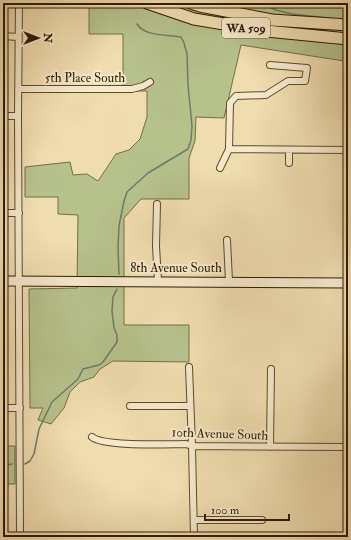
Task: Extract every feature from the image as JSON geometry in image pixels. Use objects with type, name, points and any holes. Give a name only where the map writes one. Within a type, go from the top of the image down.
[{"type":"highway","name":"WA 509","points":[[147,3],[194,19],[266,32],[348,39]]},
{"type":"highway","name":"WA 509","points":[[191,3],[272,20],[348,25]]},
{"type":"street","points":[[19,3],[18,116],[20,537]]},
{"type":"street","points":[[3,36],[18,36]]},
{"type":"street","points":[[220,168],[230,149],[230,103],[236,96],[266,95],[288,80],[305,81],[307,68],[270,65]]},
{"type":"street","name":"5th Place South","points":[[18,89],[132,89],[150,82]]},
{"type":"street","points":[[3,116],[18,116]]},
{"type":"street","points":[[230,149],[348,150]]},
{"type":"street","points":[[289,150],[289,163]]},
{"type":"street","points":[[157,204],[156,246],[158,281]]},
{"type":"street","points":[[3,213],[19,213]]},
{"type":"street","points":[[227,240],[229,281]]},
{"type":"street","name":"8th Avenue South","points":[[3,281],[229,281],[348,283]]},
{"type":"street","points":[[189,367],[194,537]]},
{"type":"street","points":[[270,447],[271,369]]},
{"type":"street","points":[[130,406],[190,406]]},
{"type":"street","points":[[3,408],[20,408]]},
{"type":"street","name":"10th Avenue South","points":[[92,437],[96,440],[115,443],[186,444],[192,446],[348,447]]},
{"type":"street","points":[[194,520],[262,520]]},
{"type":"green space","points":[[89,3],[344,3],[344,61],[241,45],[224,118],[196,117],[195,141],[189,158],[189,199],[141,199],[124,218],[124,325],[189,325],[189,362],[113,361],[100,369],[94,377],[80,382],[70,392],[64,408],[51,424],[38,420],[43,408],[30,408],[29,289],[77,288],[78,215],[58,214],[58,197],[25,197],[25,167],[70,162],[73,175],[87,174],[98,181],[116,154],[129,150],[140,139],[147,117],[147,91],[123,91],[123,34],[89,34]]},
{"type":"green space","points":[[3,446],[15,446],[15,484],[3,484]]},
{"type":"waterway","points":[[260,3],[276,10],[292,14],[328,18]]},
{"type":"waterway","points":[[119,274],[119,226],[127,192],[148,173],[188,149],[191,140],[192,126],[187,54],[184,43],[181,37],[151,33],[145,31],[137,24]]},
{"type":"waterway","points":[[25,464],[30,461],[34,454],[39,429],[52,402],[78,379],[83,369],[99,365],[103,362],[117,342],[112,311],[113,297],[117,289]]},
{"type":"waterway","points":[[3,470],[7,465],[12,464]]}]
